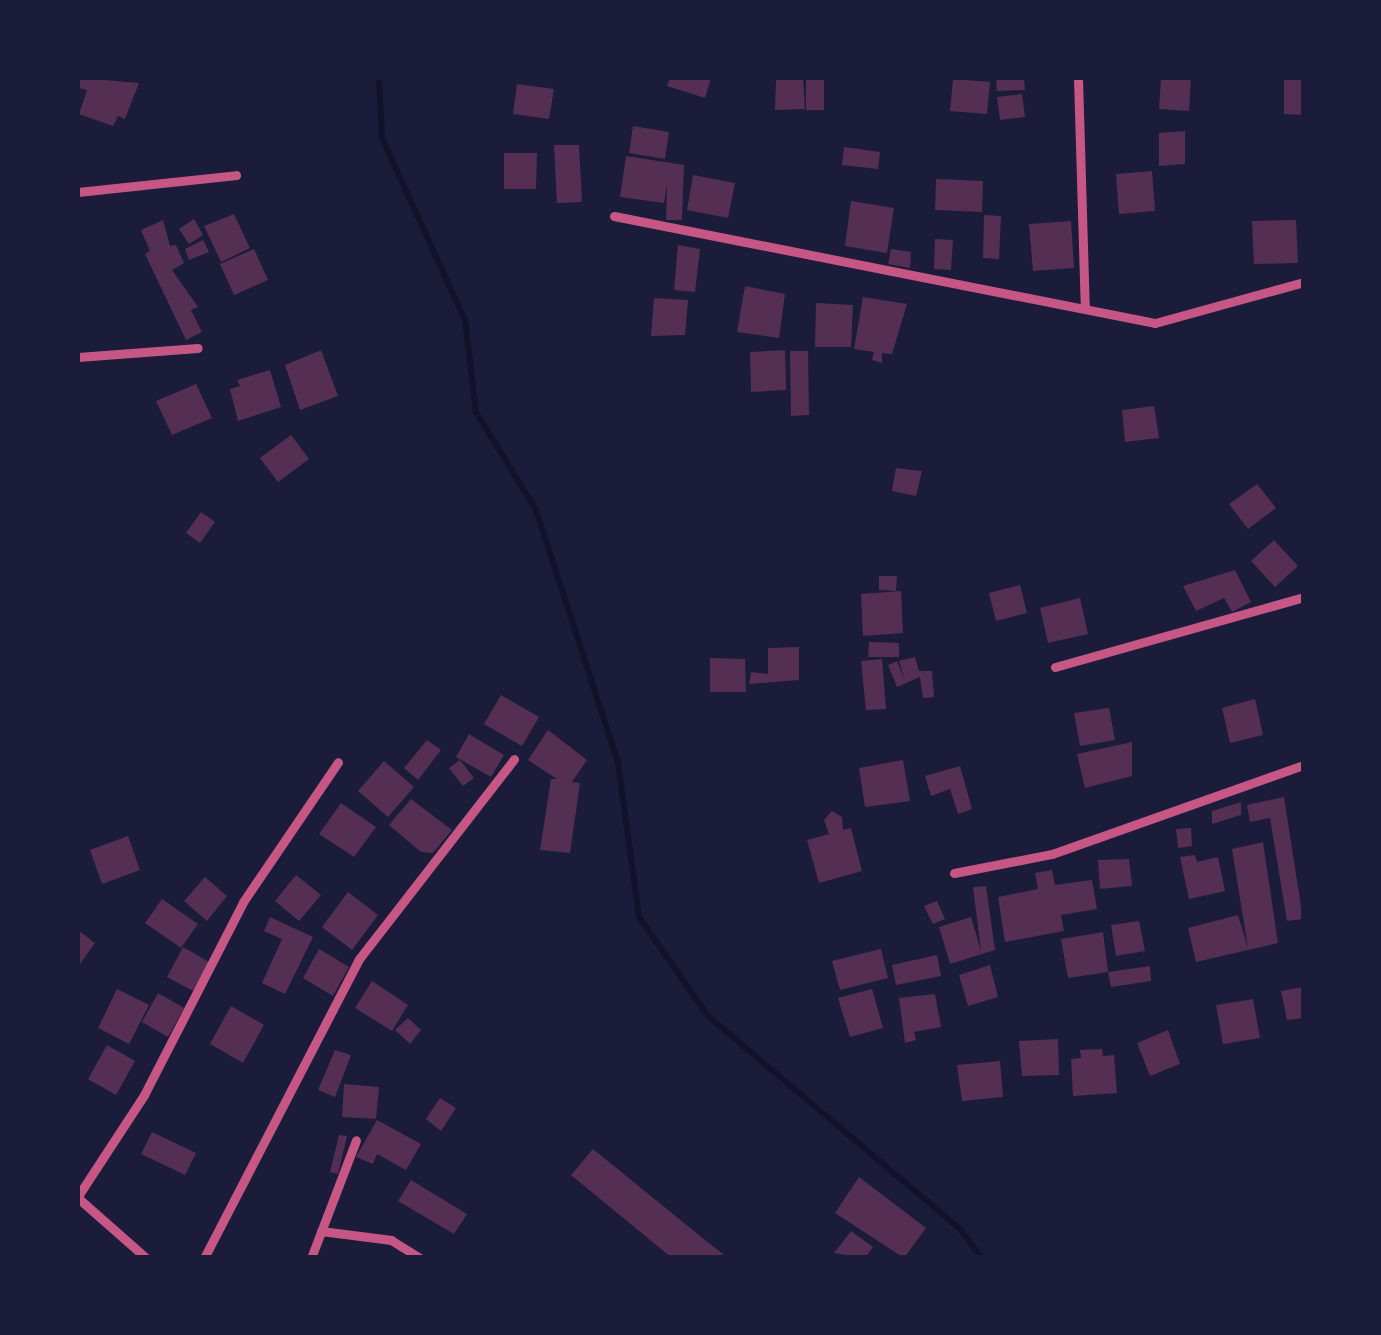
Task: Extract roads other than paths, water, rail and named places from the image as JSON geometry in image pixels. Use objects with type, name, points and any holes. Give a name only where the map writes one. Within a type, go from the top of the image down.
[{"type":"street","points":[[1078,78],[1084,308]]},
{"type":"street","points":[[78,192],[236,175]]},
{"type":"street","points":[[614,216],[1155,323],[1304,282]]},
{"type":"street","points":[[78,357],[198,348]]},
{"type":"street","points":[[1055,667],[1304,597]]},
{"type":"street","points":[[204,1258],[359,959],[514,759]]},
{"type":"street","points":[[146,1258],[78,1197],[144,1095],[243,902],[338,762]]},
{"type":"street","points":[[954,873],[1052,854],[1304,765]]},
{"type":"street","points":[[311,1258],[356,1140]]},
{"type":"street","points":[[322,1231],[391,1240],[420,1258]]},
{"type":"waterway","points":[[379,78],[382,138],[465,320],[476,412],[536,510],[618,762],[639,917],[708,1016],[958,1227],[982,1258]]}]
